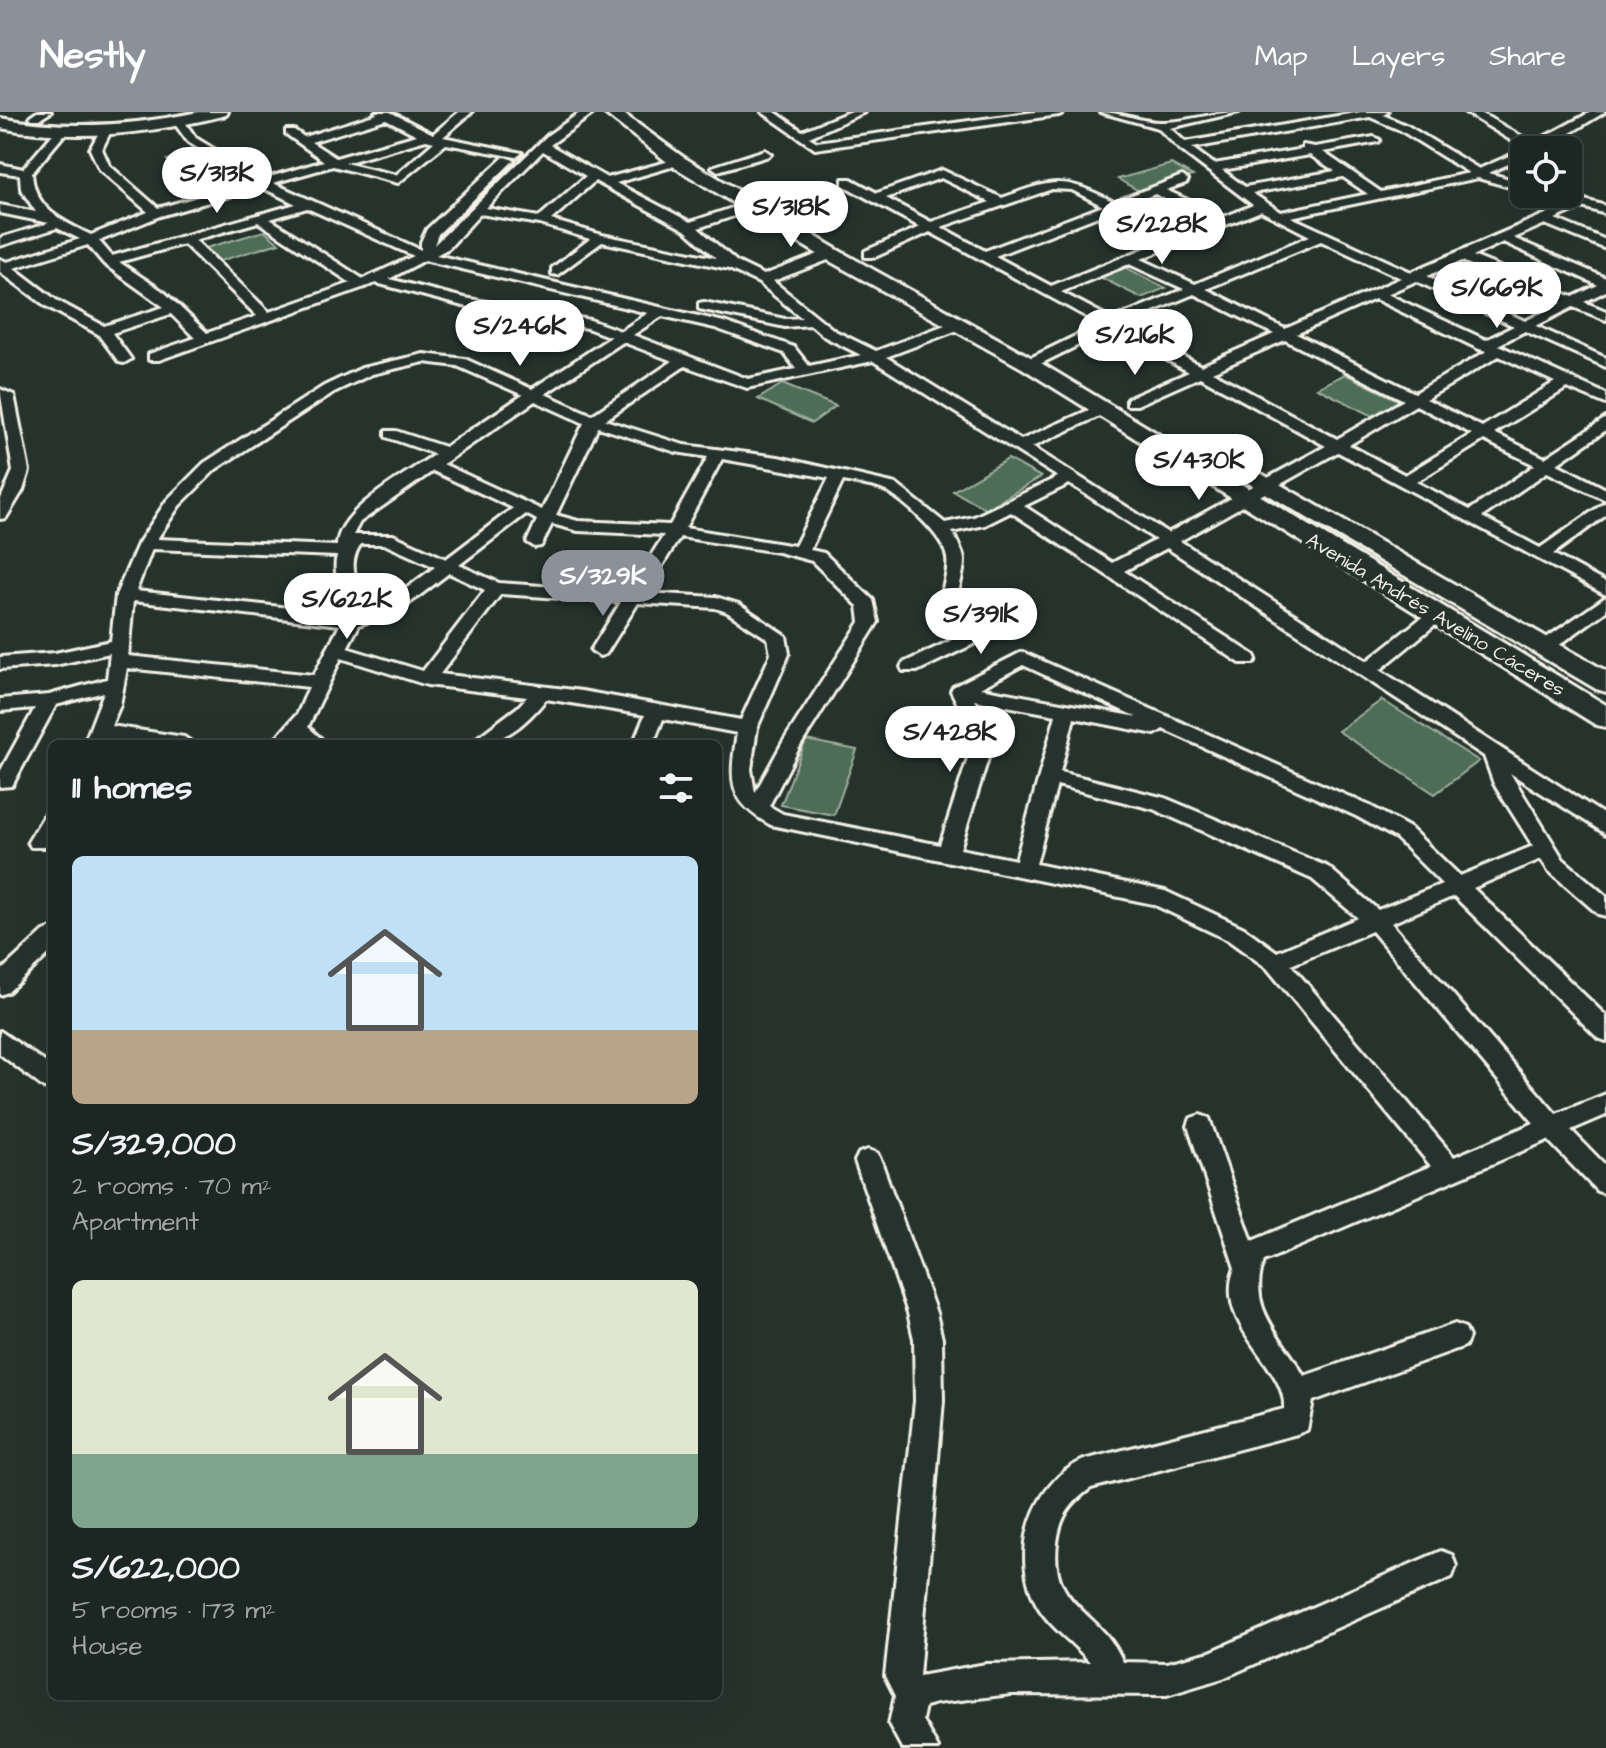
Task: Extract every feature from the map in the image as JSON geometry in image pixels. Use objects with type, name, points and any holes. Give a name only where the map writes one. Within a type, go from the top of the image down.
[{"type":"street","points":[[13,112],[99,120],[220,112]]},
{"type":"street","points":[[356,112],[290,132],[331,163],[352,172],[398,179],[434,139],[466,112]]},
{"type":"street","points":[[428,257],[427,242],[432,232],[563,112]]},
{"type":"street","points":[[154,357],[428,257],[444,245],[543,146],[572,121],[589,112]]},
{"type":"street","name":"Avenida Andrés Avelino Cáceres","points":[[611,112],[677,161],[831,254],[958,325],[1132,402],[1606,683]]},
{"type":"street","name":"Avenida Andrés Avelino Cáceres","points":[[635,112],[651,127],[870,254],[1038,359],[1103,409],[1606,718]]},
{"type":"street","points":[[768,112],[815,146],[1059,112]]},
{"type":"street","points":[[801,136],[859,112]]},
{"type":"street","points":[[1106,112],[1162,126],[1209,114],[1233,112]]},
{"type":"street","points":[[1471,112],[1510,136]]},
{"type":"street","points":[[1486,120],[1505,112]]},
{"type":"street","points":[[1556,136],[1599,112]]},
{"type":"street","points":[[1182,146],[1373,113],[1404,128],[1479,174],[1510,183]]},
{"type":"street","points":[[302,141],[384,114],[434,139],[516,153]]},
{"type":"street","points":[[0,123],[62,130],[106,129],[174,116]]},
{"type":"street","points":[[174,116],[192,140],[262,183],[305,205],[428,257],[719,325],[789,350],[806,372]]},
{"type":"street","points":[[1162,126],[1182,146],[1278,216],[1606,363]]},
{"type":"street","points":[[106,129],[96,149],[104,167],[156,213]]},
{"type":"street","points":[[62,130],[26,173],[27,189],[34,204],[55,221],[91,240],[109,261],[159,295],[204,338]]},
{"type":"street","points":[[1281,130],[1379,196]]},
{"type":"street","points":[[1,266],[91,240],[156,213],[331,163],[434,139]]},
{"type":"street","points":[[1214,168],[1374,140]]},
{"type":"street","points":[[543,146],[689,227],[732,265]]},
{"type":"street","points":[[718,167],[765,154]]},
{"type":"street","points":[[1278,216],[1479,174],[1510,160]]},
{"type":"street","points":[[542,221],[600,178],[677,161]]},
{"type":"street","points":[[0,168],[26,173]]},
{"type":"street","points":[[1243,191],[1345,173]]},
{"type":"street","points":[[875,198],[942,174],[1000,202]]},
{"type":"street","points":[[983,256],[1182,180]]},
{"type":"street","points":[[847,182],[1606,590]]},
{"type":"street","points":[[870,254],[930,227],[1063,184],[1115,207]]},
{"type":"street","points":[[1156,190],[1222,221]]},
{"type":"street","points":[[1582,203],[1606,210]]},
{"type":"street","points":[[109,261],[305,205]]},
{"type":"street","points":[[689,227],[751,206]]},
{"type":"street","points":[[1048,292],[1262,206]]},
{"type":"street","points":[[1132,402],[1569,208]]},
{"type":"street","points":[[0,209],[55,221]]},
{"type":"street","points":[[478,210],[542,221],[600,238],[732,265],[764,280],[813,321],[1070,477],[1606,826]]},
{"type":"street","points":[[260,218],[368,281],[463,302],[590,324],[747,384],[875,356],[958,325]]},
{"type":"street","points":[[1544,219],[1606,245]]},
{"type":"street","points":[[0,242],[55,221]]},
{"type":"street","points":[[1038,359],[1109,325],[1321,236]]},
{"type":"street","points":[[1501,237],[1606,284]]},
{"type":"street","points":[[600,238],[550,270],[785,323],[813,321]]},
{"type":"street","points":[[186,239],[266,317]]},
{"type":"street","points":[[444,245],[515,262]]},
{"type":"street","points":[[764,280],[831,254]]},
{"type":"street","points":[[1459,255],[1606,316]]},
{"type":"street","points":[[1129,259],[1606,495]]},
{"type":"street","points":[[1,266],[51,303],[103,331],[124,359]]},
{"type":"street","points":[[1111,571],[1269,486],[1417,401],[1526,325],[1606,284]]},
{"type":"street","points":[[1373,293],[1606,400]]},
{"type":"street","points":[[103,331],[172,309]]},
{"type":"street","points":[[286,740],[308,716],[335,650],[351,621],[352,598],[341,564],[345,534],[354,519],[660,311]]},
{"type":"street","points":[[783,347],[785,323]]},
{"type":"street","points":[[134,740],[97,737],[116,683],[125,595],[146,544],[173,503],[210,466],[329,389],[367,371],[424,358],[460,362],[593,421],[682,449],[839,474],[890,487],[942,529],[956,559],[949,592],[948,620],[953,632],[964,640]]},
{"type":"street","points":[[535,542],[593,421],[684,360]]},
{"type":"street","points":[[1403,483],[1566,382]]},
{"type":"street","points":[[0,393],[7,395],[21,471],[15,490],[0,514]]},
{"type":"street","points":[[1020,446],[1103,409]]},
{"type":"street","points":[[1470,518],[1606,423]]},
{"type":"street","points":[[391,434],[447,453]]},
{"type":"street","points":[[600,650],[675,531],[718,453]]},
{"type":"street","points":[[431,464],[547,518],[578,526],[675,531],[800,552],[818,557],[851,586],[867,604],[869,622],[790,747],[757,809]]},
{"type":"street","points":[[800,552],[839,474]]},
{"type":"street","points":[[942,529],[979,521],[1070,477]]},
{"type":"street","points":[[1013,506],[1247,659]]},
{"type":"street","points":[[1540,556],[1606,507]]},
{"type":"street","points":[[125,595],[351,621],[393,607],[524,508]]},
{"type":"street","points":[[146,544],[345,551],[356,539],[387,539],[496,588],[716,603],[733,608],[777,636],[780,654],[747,728],[741,769],[746,797],[757,809],[778,820],[1157,897],[1236,934],[1275,962],[1451,1171]]},
{"type":"street","points":[[427,679],[496,588]]},
{"type":"street","points":[[1545,647],[1606,603]]},
{"type":"street","points":[[1368,670],[1436,615]]},
{"type":"street","points":[[910,667],[995,627]]},
{"type":"street","points":[[335,650],[427,679],[541,692],[747,728]]},
{"type":"street","points":[[0,663],[117,653],[322,682]]},
{"type":"street","points":[[960,691],[1022,658],[1363,811],[1403,833],[1606,1031]]},
{"type":"street","points":[[0,705],[49,701],[116,683]]},
{"type":"street","points":[[948,854],[979,755],[982,732],[960,691]]},
{"type":"street","points":[[960,691],[1187,733]]},
{"type":"street","points":[[485,740],[525,712],[541,692]]},
{"type":"street","points":[[5,781],[49,701]]},
{"type":"street","points":[[645,740],[656,711]]},
{"type":"street","points":[[1024,870],[1066,712]]},
{"type":"street","points":[[298,729],[312,740]]},
{"type":"street","points":[[1493,753],[1504,784],[1556,865],[1606,908]]},
{"type":"street","points":[[1049,776],[1158,803],[1320,873],[1376,921],[1552,1127],[1606,1183]]},
{"type":"street","points":[[38,842],[48,826]]},
{"type":"street","points":[[1275,962],[1546,849]]},
{"type":"street","points":[[0,986],[48,941]]},
{"type":"street","points":[[0,1041],[48,1078]]},
{"type":"street","points":[[1112,1678],[1102,1651],[1062,1615],[1042,1587],[1038,1561],[1045,1521],[1057,1494],[1084,1475],[1297,1420],[1299,1403],[1296,1393],[1246,1308],[1244,1279],[1254,1253],[1606,1104]]},
{"type":"street","points":[[1200,1126],[1248,1268]]},
{"type":"street","points":[[868,1161],[922,1313],[928,1339],[929,1401],[901,1676],[911,1694],[905,1724],[922,1748]]},
{"type":"street","points":[[1296,1393],[1455,1337]]},
{"type":"street","points":[[911,1694],[983,1678],[1167,1679],[1212,1667],[1441,1566]]},
{"type":"green space","points":[[201,151],[231,175],[196,185],[167,160]]},
{"type":"green space","points":[[1171,164],[1193,176],[1139,191],[1118,179]]},
{"type":"green space","points":[[264,231],[279,243],[220,261],[206,248]]},
{"type":"green space","points":[[1124,267],[1166,288],[1141,298],[1100,277]]},
{"type":"green space","points":[[1345,374],[1402,402],[1375,417],[1317,388]]},
{"type":"green space","points":[[782,384],[836,406],[812,423],[758,399]]},
{"type":"green space","points":[[1008,459],[1041,477],[986,509],[953,491]]},
{"type":"green space","points":[[1382,700],[1479,761],[1435,794],[1338,731]]},
{"type":"green space","points":[[806,740],[857,750],[834,815],[781,805]]}]
